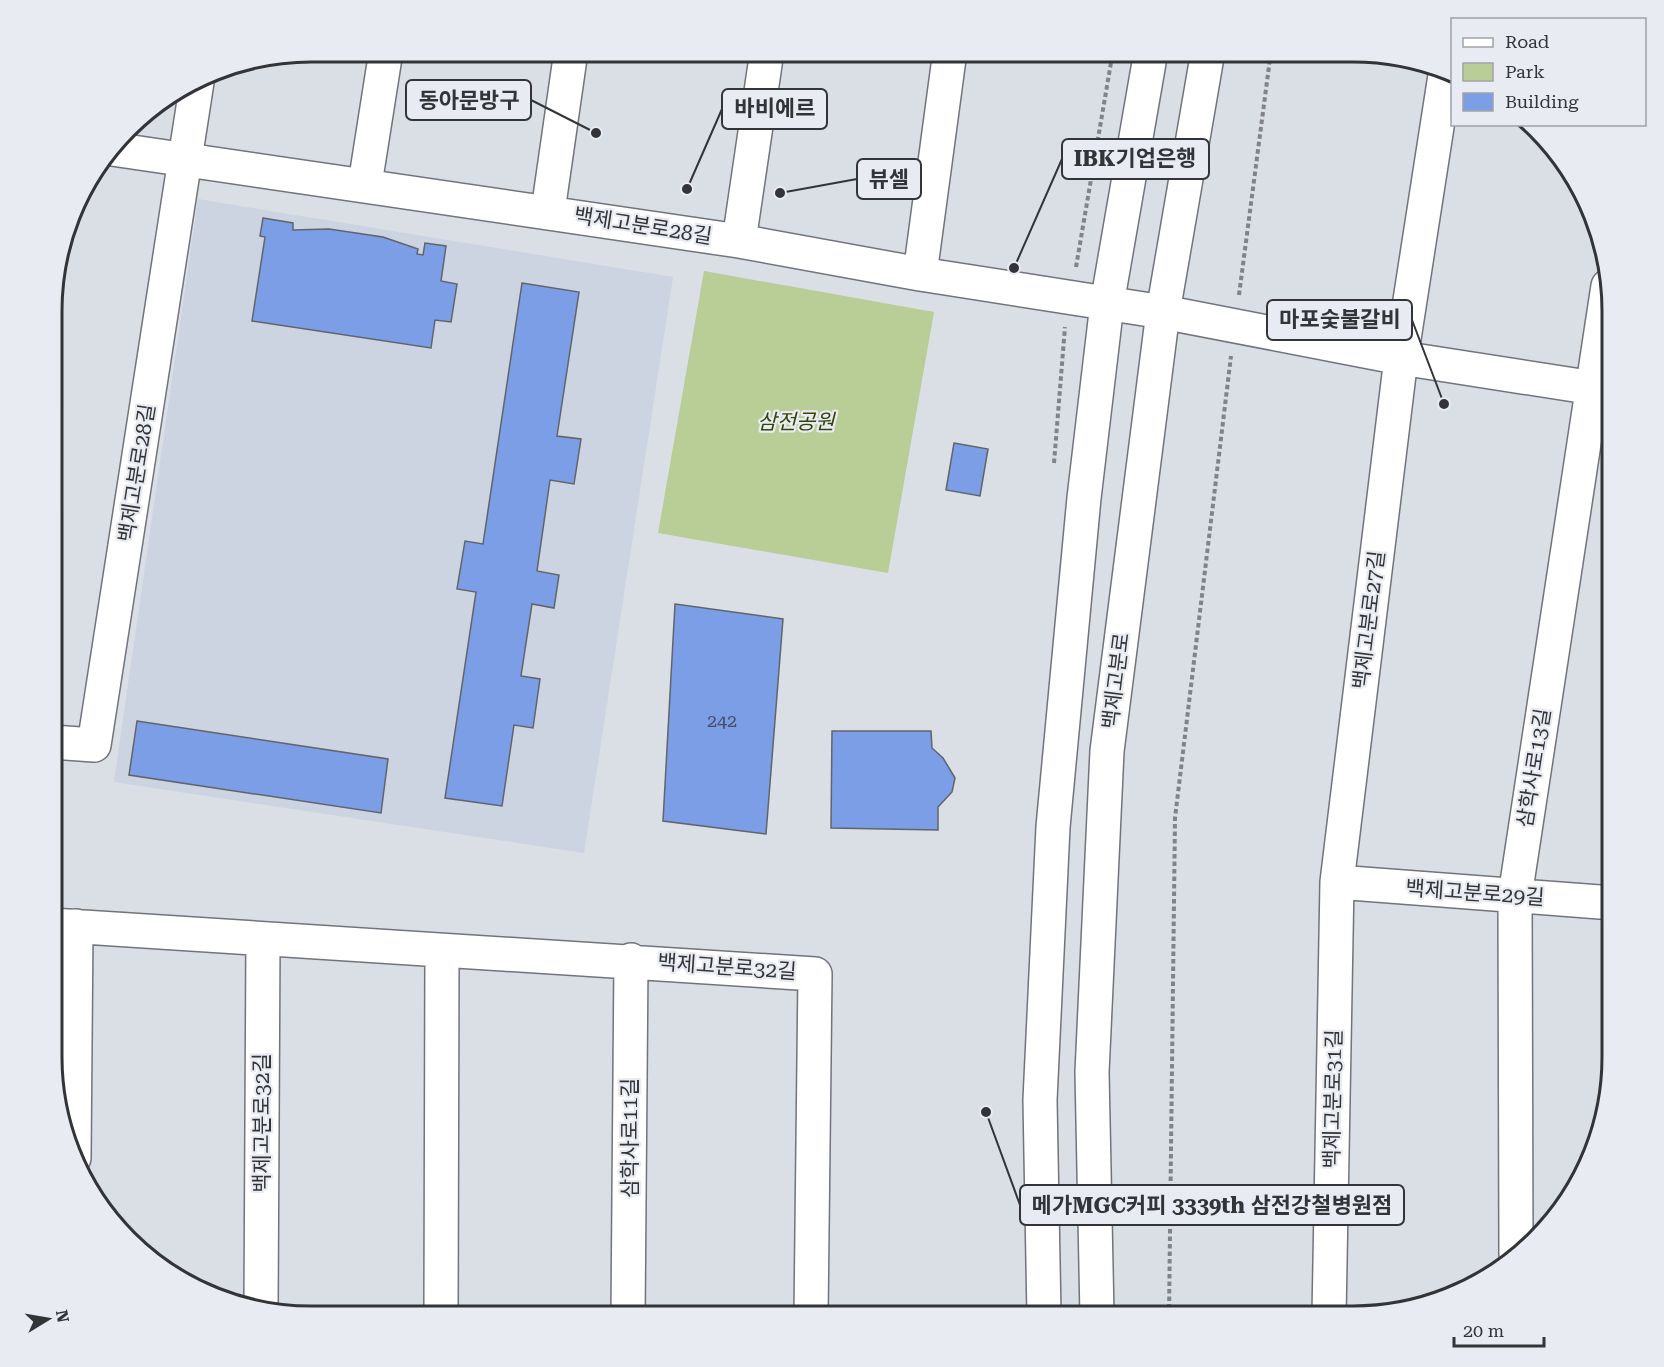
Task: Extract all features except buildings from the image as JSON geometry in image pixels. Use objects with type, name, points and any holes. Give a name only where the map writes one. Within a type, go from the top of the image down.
[{"type":"street","points":[[365,184],[385,62]]},
{"type":"street","name":"백제고분로28길","points":[[548,212],[569,62]]},
{"type":"street","name":"백제고분로28길","points":[[739,241],[765,62]]},
{"type":"street","points":[[920,274],[949,62]]},
{"type":"street","points":[[1044,1306],[1040,1100],[1053,827],[1084,498],[1107,304],[1149,62]]},
{"type":"street","name":"백제고분로","points":[[1097,1306],[1092,1072],[1107,751],[1163,312],[1206,62]]},
{"type":"street","name":"백제고분로27길","points":[[1337,882],[1401,358],[1445,79]]},
{"type":"street","name":"백제고분로28길","points":[[62,743],[94,745],[196,89]]},
{"type":"street","name":"백제고분로28길","points":[[120,150],[365,184],[739,241],[920,274],[1163,312]]},
{"type":"street","points":[[1163,312],[1401,358],[1602,389]]},
{"type":"street","name":"삼학사로13길","points":[[1516,1246],[1515,896],[1602,389]]},
{"type":"street","name":"백제고분로29길","points":[[1337,882],[1602,902]]},
{"type":"street","name":"백제고분로31길","points":[[1329,1306],[1337,882]]},
{"type":"street","points":[[64,926],[73,1130]]},
{"type":"street","name":"백제고분로32길","points":[[64,926],[442,951],[631,960],[815,974],[811,1306]]},
{"type":"street","name":"백제고분로32길","points":[[261,1301],[263,939]]},
{"type":"street","points":[[441,1306],[442,951]]},
{"type":"street","name":"삼학사로11길","points":[[628,1306],[631,960]]},
{"type":"path","points":[[1169,1306],[1175,818],[1270,62]]},
{"type":"shaded area","points":[[198,199],[673,277],[584,853],[114,782]]},
{"type":"green space","name":"삼전공원","points":[[704,271],[934,312],[888,573],[658,533]]},
{"type":"place","name":"동아문방구","points":[[596,133]]},
{"type":"place","name":"바비에르","points":[[687,189]]},
{"type":"place","name":"뷰셀","points":[[780,193]]},
{"type":"place","name":"IBK기업은행","points":[[1014,268]]},
{"type":"place","name":"마포숯불갈비","points":[[1444,404]]},
{"type":"place","name":"메가MGC커피 3339th 삼전강철병원점","points":[[986,1112]]}]
